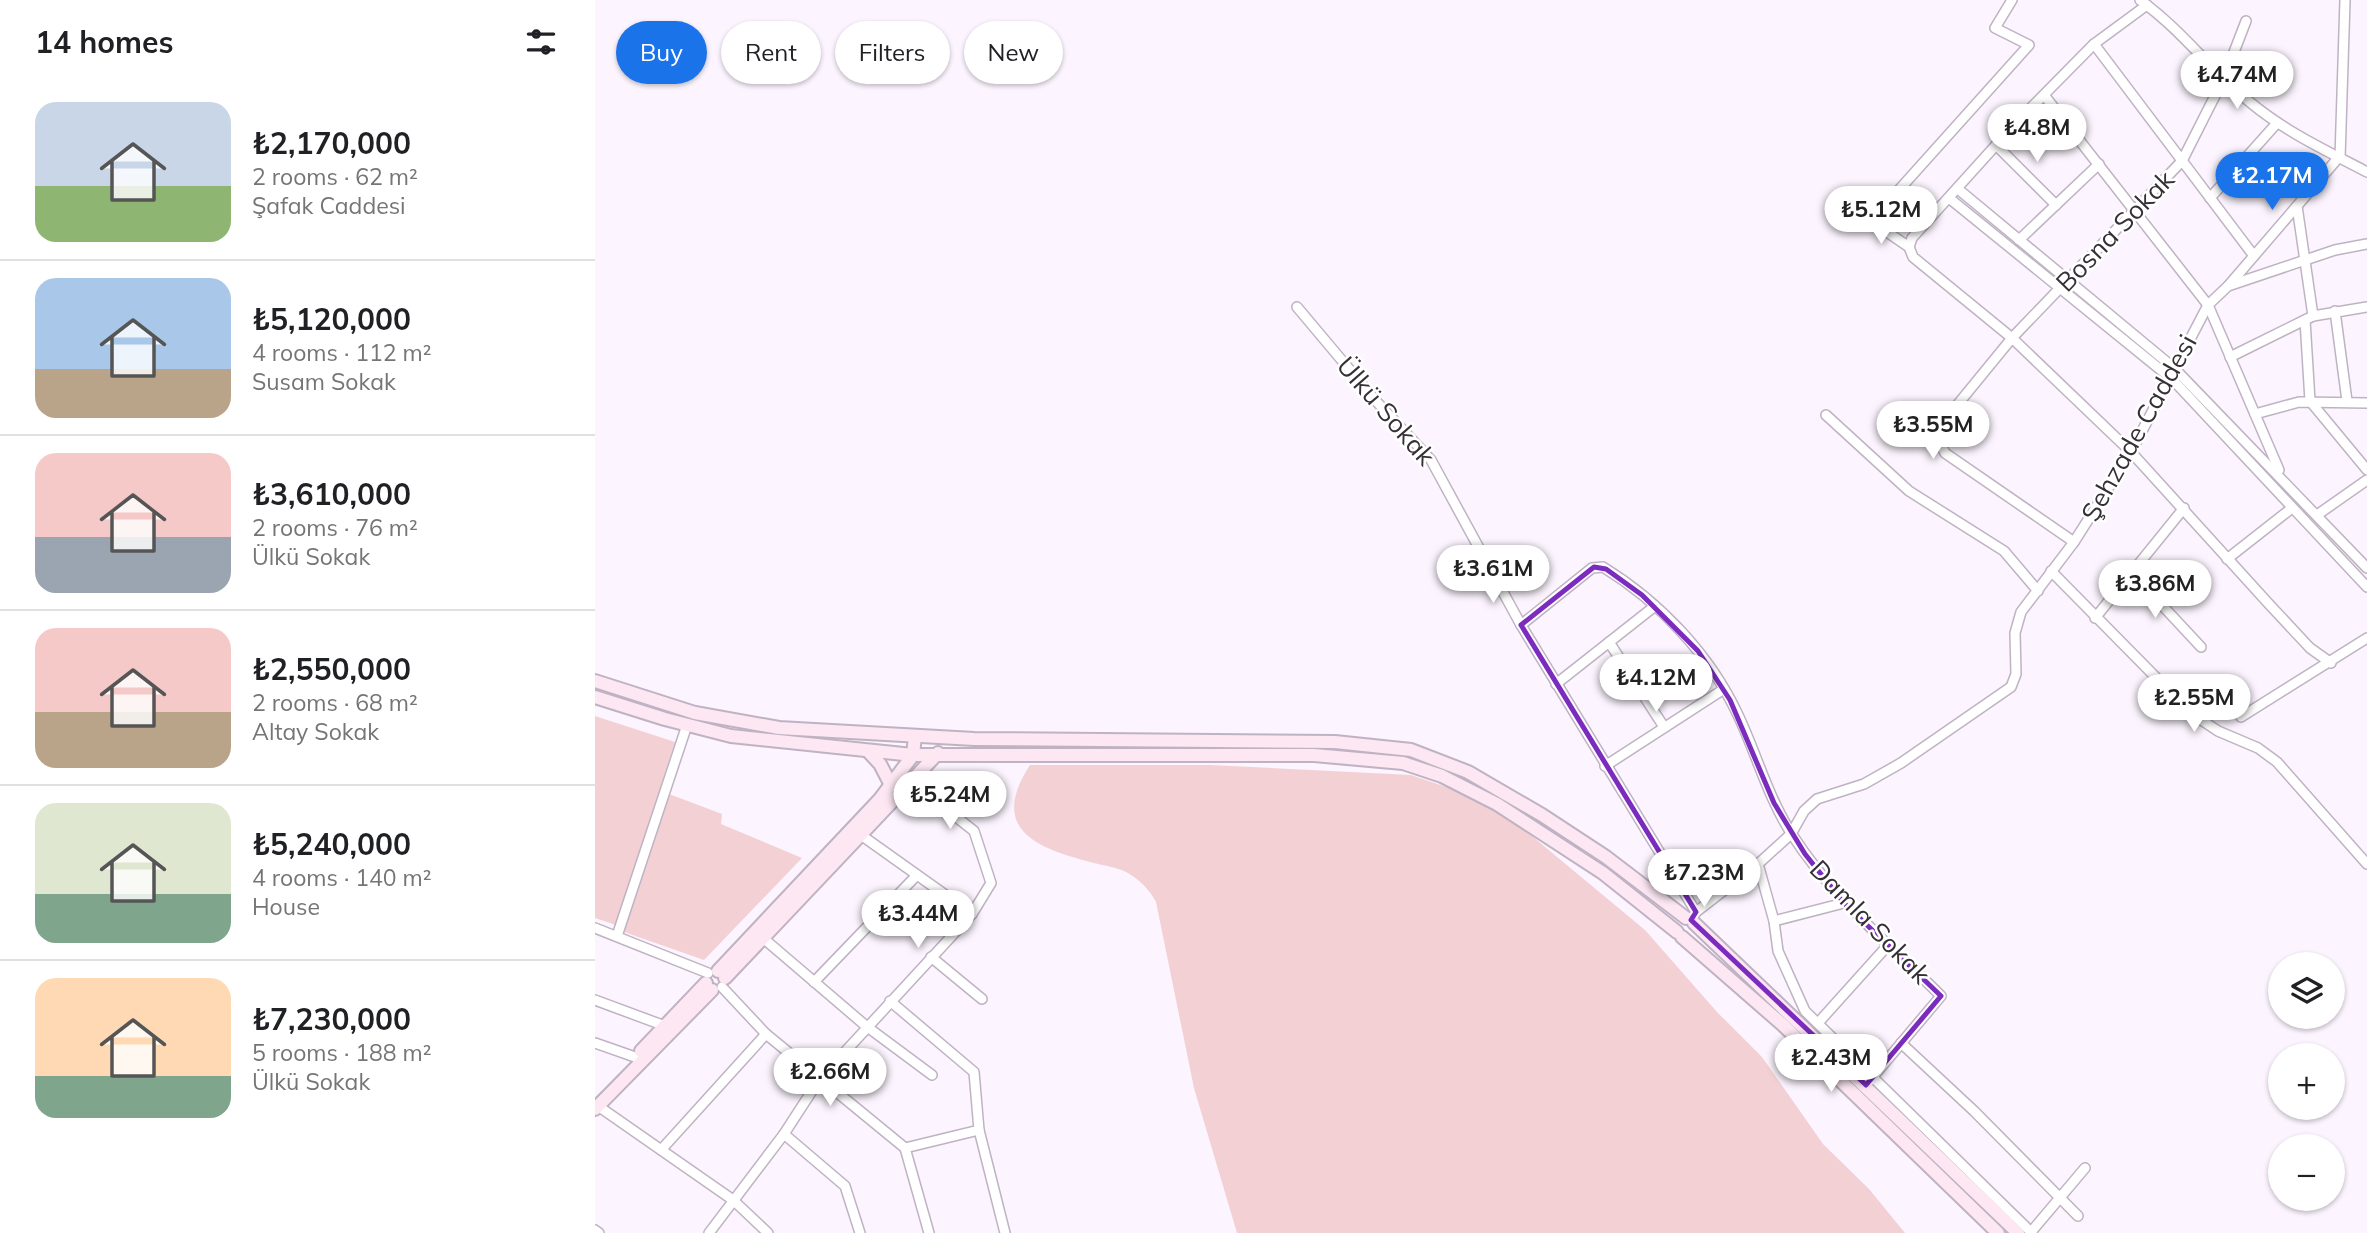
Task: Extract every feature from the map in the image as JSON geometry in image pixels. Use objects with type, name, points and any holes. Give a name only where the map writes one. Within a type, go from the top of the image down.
[{"type":"main road","points":[[595,681],[672,706],[743,723],[939,738],[1335,742],[1411,750],[1468,772],[1542,815],[1692,918],[1869,1081],[2027,1233]]},
{"type":"main road","points":[[595,697],[731,736],[868,751],[938,756],[1074,753],[1314,755],[1403,763],[1442,776],[1497,804],[1603,873],[1679,934],[1783,1025],[1998,1233]]},
{"type":"main road","points":[[596,1105],[715,980],[891,785],[913,755],[915,736]]},
{"type":"main road","points":[[596,1105],[664,1026],[763,938],[938,756],[939,738]]},
{"type":"main road","points":[[868,751],[880,764],[891,785]]},
{"type":"main road","points":[[1679,934],[1694,933],[1692,918]]},
{"type":"street","points":[[2012,0],[1995,28],[2029,45],[1871,221],[1909,247],[1913,257],[2012,338],[2131,452],[2310,648],[2331,663]]},
{"type":"street","points":[[2228,286],[2340,158],[2345,0]]},
{"type":"street","points":[[1909,247],[1912,238],[2044,95],[2094,44],[2144,3],[2185,37],[2224,78],[2277,123],[2367,172]]},
{"type":"street","name":"Bosna Sokak","points":[[2074,542],[1945,453],[1938,431],[1944,417],[2012,338],[2182,162],[2224,78],[2246,20]]},
{"type":"street","points":[[2094,44],[2253,256]]},
{"type":"street","points":[[2044,95],[2208,305],[2282,477]]},
{"type":"street","points":[[2210,198],[2277,123]]},
{"type":"street","points":[[1996,145],[2056,205]]},
{"type":"street","points":[[2019,240],[2099,164]]},
{"type":"street","points":[[1958,189],[2174,368],[2367,568]]},
{"type":"street","points":[[1949,198],[2172,379],[2367,587]]},
{"type":"street","points":[[2297,206],[2306,260],[2310,401],[2367,470]]},
{"type":"street","name":"Şehzade Caddesi","points":[[1692,918],[1791,834],[1804,811],[1817,799],[1864,785],[2008,691],[2016,674],[2015,643],[2018,619],[2074,542],[2131,452],[2172,379],[2174,368],[2208,305],[2228,286],[2335,250],[2367,244]]},
{"type":"street","name":"Ülkü Sokak","points":[[1297,307],[1376,401],[1431,460],[1521,625],[1692,918]]},
{"type":"street","points":[[2230,357],[2309,318],[2367,307]]},
{"type":"street","points":[[2335,311],[2347,401]]},
{"type":"street","points":[[2255,414],[2310,401],[2367,403]]},
{"type":"street","points":[[1826,415],[1909,491],[2004,551],[2038,592]]},
{"type":"street","points":[[2317,515],[2367,480]]},
{"type":"street","points":[[2095,618],[2184,508]]},
{"type":"street","points":[[2227,559],[2293,508]]},
{"type":"street","name":"Damla Sokak","points":[[1521,625],[1597,567],[1606,569],[1655,606],[1698,651],[1739,717],[1766,785],[1791,834],[1844,903],[1941,996],[1869,1081]]},
{"type":"street","points":[[2051,571],[2191,713],[2218,731],[2258,748],[2277,762],[2367,864]]},
{"type":"street","points":[[2132,573],[2201,647]]},
{"type":"street","points":[[1556,684],[1655,606]]},
{"type":"street","points":[[2241,717],[2367,638]]},
{"type":"street","points":[[1609,642],[1664,727]]},
{"type":"street","points":[[1605,765],[1724,689]]},
{"type":"street","points":[[617,936],[687,725]]},
{"type":"street","points":[[709,1233],[784,1134],[819,1080],[972,914],[991,883],[974,831],[912,782]]},
{"type":"street","points":[[861,835],[972,914]]},
{"type":"street","points":[[1758,864],[1774,920],[1778,951],[1805,1011],[1869,1081]]},
{"type":"street","points":[[814,982],[917,875]]},
{"type":"street","points":[[1774,920],[1844,903]]},
{"type":"street","points":[[595,928],[715,980],[766,1034],[905,1148],[929,1233]]},
{"type":"street","points":[[763,938],[866,1026],[932,1075]]},
{"type":"street","points":[[1818,1023],[1889,944]]},
{"type":"street","points":[[931,957],[982,999]]},
{"type":"street","points":[[595,1000],[664,1026]]},
{"type":"street","points":[[890,1001],[974,1072],[979,1130],[1005,1233]]},
{"type":"street","points":[[661,1150],[766,1034]]},
{"type":"street","points":[[1901,1043],[2078,1216]]},
{"type":"street","points":[[595,1044],[635,1057]]},
{"type":"street","points":[[596,1105],[733,1200],[768,1233]]},
{"type":"street","points":[[905,1148],[979,1130]]},
{"type":"street","points":[[784,1134],[845,1186],[860,1233]]},
{"type":"street","points":[[2027,1233],[2085,1168]]},
{"type":"highlighted area","points":[[1594,567],[1606,569],[1642,595],[1698,651],[1730,700],[1774,803],[1805,854],[1844,903],[1941,996],[1866,1085],[1691,920],[1696,912],[1521,625]]},
{"type":"shaded area","points":[[595,716],[675,742],[616,925],[595,918]]},
{"type":"shaded area","points":[[1030,765],[1210,765],[1411,775],[1458,791],[1509,817],[1645,930],[1717,1012],[1762,1057],[1823,1144],[1869,1189],[1905,1233],[1237,1233],[1194,1088],[1156,902],[1143,885],[1126,872],[1055,851],[1025,834],[1017,821],[1014,806],[1018,788]]},
{"type":"shaded area","points":[[669,794],[722,814],[721,824],[802,858],[704,960],[624,932]]}]
